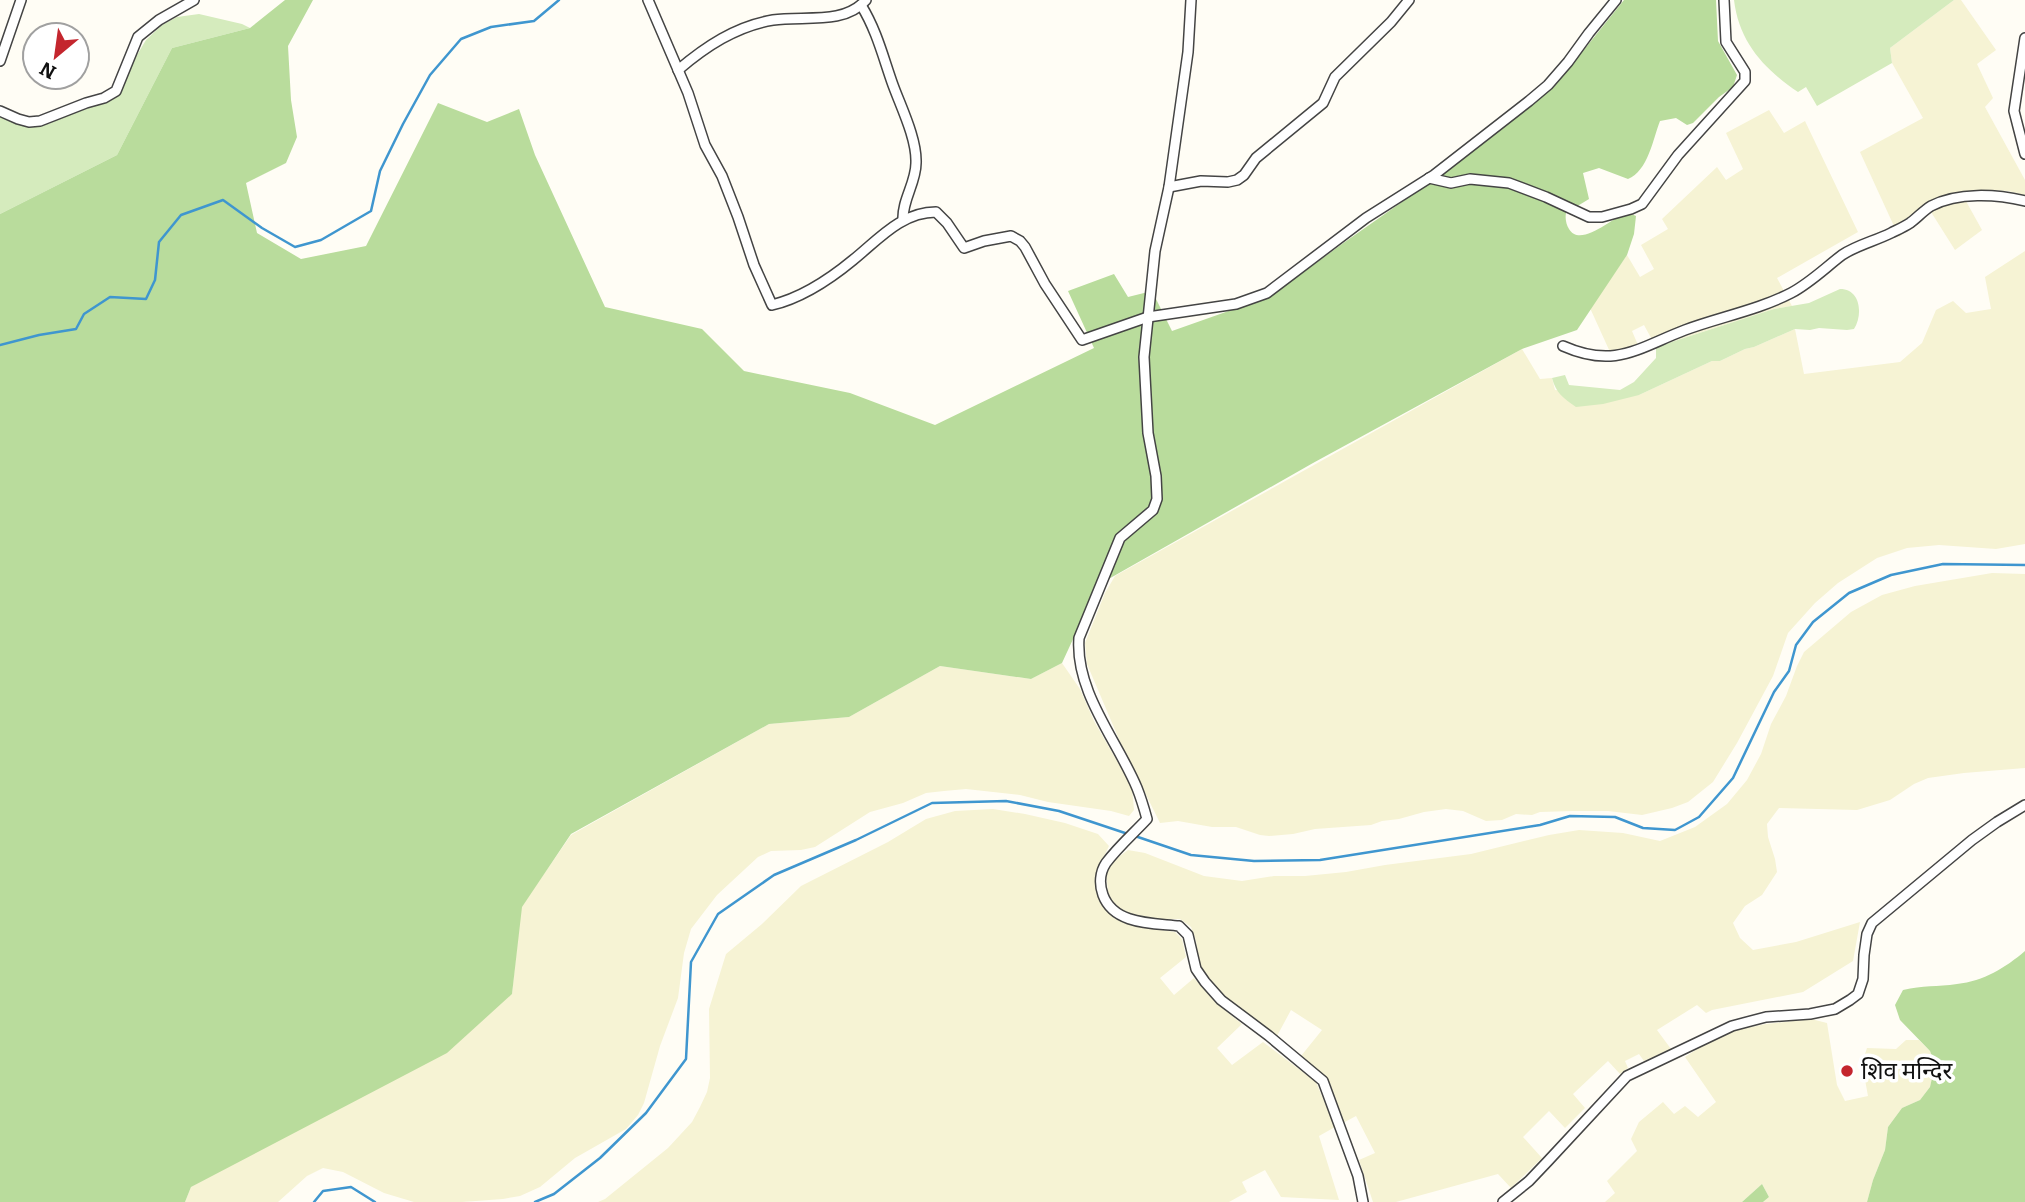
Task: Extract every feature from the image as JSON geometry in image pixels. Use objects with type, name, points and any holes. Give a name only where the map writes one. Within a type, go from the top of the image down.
[{"type":"street","points":[[0,61],[21,0]]},
{"type":"street","points":[[0,110],[29,122],[40,121],[104,98],[116,91],[138,37],[159,20],[194,0]]},
{"type":"street","points":[[648,0],[688,93],[705,145],[722,176],[754,265],[772,305],[797,297],[823,281],[853,261],[903,220],[924,212],[936,212],[964,248],[1012,236],[1020,241],[1082,340],[1147,317],[1236,304],[1267,293],[1366,218],[1475,145],[1548,85],[1616,0]]},
{"type":"street","points":[[1191,0],[1188,52],[1169,187],[1155,251],[1144,357],[1157,499],[1153,510],[1120,538],[1079,638],[1078,654],[1086,683],[1137,788],[1147,819],[1106,863],[1101,888],[1105,900],[1122,916],[1179,926],[1188,935],[1195,969],[1221,1000],[1323,1081],[1358,1176],[1363,1202]]},
{"type":"street","points":[[1169,187],[1201,181],[1237,180],[1256,158],[1323,103],[1335,77],[1391,22],[1409,0]]},
{"type":"street","points":[[1429,178],[1451,183],[1470,179],[1509,183],[1589,217],[1602,217],[1642,204],[1678,155],[1745,81],[1745,72],[1726,42],[1724,0]]},
{"type":"street","points":[[678,70],[723,37],[751,26],[773,20],[824,18],[838,15],[863,3],[881,45],[917,161],[915,176],[903,209],[903,220]]},
{"type":"street","points":[[2025,38],[2014,111],[2025,154]]},
{"type":"street","points":[[1563,346],[1601,357],[1621,356],[1787,295],[1843,254],[1910,223],[1930,207],[1947,200],[1986,195],[2025,201]]},
{"type":"street","points":[[1503,1202],[1529,1181],[1627,1076],[1732,1026],[1766,1017],[1835,1009],[1850,1000],[1858,993],[1863,979],[1867,934],[1872,923],[1972,840],[1997,821],[2025,806]]},
{"type":"shaded area","points":[[1954,0],[1961,0],[1996,50],[1977,64],[1993,98],[1985,107],[2025,180],[2025,195],[1985,190],[1962,194],[1982,230],[1955,250],[1931,212],[1899,237],[1860,152],[1923,118],[1892,63],[1890,48]]},
{"type":"shaded area","points":[[1769,110],[1784,133],[1805,121],[1858,232],[1777,278],[1792,306],[1774,309],[1656,347],[1644,325],[1632,331],[1638,345],[1610,352],[1590,308],[1627,255],[1640,277],[1654,269],[1641,245],[1668,229],[1662,219],[1717,167],[1726,180],[1743,169],[1726,133]]},
{"type":"shaded area","points":[[2025,251],[2025,544],[1996,549],[1939,545],[1907,548],[1877,558],[1838,583],[1815,603],[1788,633],[1773,676],[1737,743],[1713,782],[1688,802],[1642,815],[1608,811],[1540,812],[1486,821],[1463,811],[1446,809],[1371,825],[1269,836],[1236,827],[1212,827],[1178,821],[1160,823],[1121,744],[1087,664],[1085,643],[1105,593],[1115,576],[1522,349],[1540,379],[1552,378],[1555,390],[1639,395],[1712,361],[1720,361],[1795,329],[1804,374],[1900,362],[1922,343],[1936,310],[1953,301],[1966,313],[1991,309],[1985,277]]},
{"type":"shaded area","points":[[1992,573],[2025,574],[2025,768],[1928,778],[1890,800],[1857,810],[1779,808],[1767,824],[1777,872],[1762,895],[1745,906],[1733,923],[1740,938],[1753,950],[1796,942],[1860,922],[1853,961],[1803,992],[1706,1013],[1697,1005],[1657,1030],[1671,1049],[1644,1061],[1639,1054],[1625,1061],[1628,1068],[1620,1074],[1608,1061],[1573,1094],[1585,1108],[1565,1128],[1549,1111],[1523,1137],[1542,1158],[1511,1188],[1498,1174],[1396,1202],[1373,1202],[1359,1160],[1375,1153],[1356,1116],[1343,1123],[1330,1083],[1301,1056],[1322,1030],[1291,1010],[1277,1036],[1223,996],[1207,979],[1200,967],[1191,927],[1180,919],[1160,919],[1126,913],[1113,903],[1108,892],[1106,870],[1128,850],[1145,853],[1204,876],[1242,881],[1274,876],[1346,872],[1471,854],[1579,830],[1623,833],[1660,841],[1695,827],[1727,804],[1747,780],[1761,754],[1771,724],[1804,652],[1851,612],[1882,595],[1915,586]]},
{"type":"shaded area","points":[[1062,663],[1080,689],[1094,721],[1132,787],[1134,810],[1129,816],[1020,795],[966,789],[944,791],[926,793],[870,812],[815,847],[771,851],[758,857],[717,895],[691,929],[684,953],[678,998],[638,1115],[626,1129],[575,1158],[540,1187],[520,1196],[503,1199],[414,1202],[384,1193],[343,1172],[323,1168],[307,1176],[278,1202],[185,1202],[191,1187],[512,994],[521,907],[571,835],[769,724],[849,717],[940,666],[1031,679]]},
{"type":"shaded area","points":[[993,809],[1065,823],[1098,834],[1109,846],[1098,869],[1096,886],[1108,910],[1121,921],[1175,932],[1182,939],[1186,957],[1160,978],[1174,995],[1194,978],[1216,1003],[1242,1024],[1217,1048],[1232,1065],[1263,1042],[1316,1082],[1335,1127],[1319,1136],[1339,1200],[1281,1197],[1265,1170],[1242,1182],[1247,1192],[1229,1202],[598,1202],[668,1148],[692,1122],[700,1107],[710,1078],[709,1009],[726,954],[801,886],[888,842],[926,819],[955,811]]},
{"type":"shaded area","points":[[1811,1019],[1827,1023],[1837,1085],[1845,1101],[1868,1096],[1862,1063],[1867,1048],[1896,1049],[1906,1040],[1919,1040],[1930,1051],[1935,1064],[1930,1087],[1920,1100],[1902,1108],[1888,1127],[1885,1150],[1867,1202],[1763,1202],[1769,1197],[1762,1184],[1742,1202],[1605,1202],[1615,1193],[1607,1181],[1637,1151],[1631,1139],[1639,1122],[1663,1102],[1674,1114],[1685,1106],[1698,1117],[1716,1102],[1685,1057],[1711,1040],[1732,1031]]},
{"type":"green space","points":[[285,0],[313,0],[288,46],[291,100],[297,137],[286,163],[246,183],[257,233],[301,259],[366,246],[438,103],[487,122],[519,109],[535,155],[605,307],[702,329],[744,371],[850,393],[935,425],[1094,348],[1068,291],[1114,274],[1128,297],[1152,291],[1172,331],[1271,296],[1429,183],[1554,87],[1624,0],[1716,0],[1718,41],[1737,75],[1733,87],[1693,123],[1687,125],[1676,118],[1660,121],[1649,154],[1635,175],[1628,179],[1599,168],[1583,173],[1589,199],[1566,213],[1568,227],[1574,234],[1588,234],[1627,212],[1636,216],[1627,255],[1577,330],[1522,349],[1098,585],[1062,663],[1031,679],[940,666],[849,717],[769,724],[571,834],[522,907],[512,994],[447,1053],[191,1187],[185,1202],[0,1202],[0,214],[117,155],[172,48],[250,28]]},
{"type":"green space","points":[[1734,0],[1954,0],[1890,48],[1892,63],[1817,106],[1806,87],[1798,92],[1774,74],[1755,53],[1741,29]]},
{"type":"green space","points":[[199,14],[250,28],[172,48],[117,155],[0,214],[0,115],[21,124],[49,124],[110,101],[119,92],[146,40],[162,25],[177,17]]},
{"type":"green space","points":[[1840,289],[1847,290],[1856,298],[1859,317],[1854,329],[1795,329],[1720,361],[1712,361],[1639,395],[1603,404],[1576,407],[1561,395],[1552,378],[1565,375],[1569,385],[1620,390],[1634,382],[1656,358],[1656,347],[1774,309],[1809,303]]},
{"type":"green space","points":[[2025,951],[2025,1202],[1867,1202],[1885,1150],[1888,1127],[1902,1108],[1920,1100],[1930,1087],[1935,1064],[1930,1051],[1900,1020],[1895,1005],[1903,990],[1976,980],[2002,968]]},
{"type":"green space","points":[[1762,1184],[1769,1197],[1763,1202],[1742,1202]]},
{"type":"waterway","points":[[0,345],[76,329],[84,314],[110,297],[146,299],[155,280],[159,242],[181,215],[223,200],[262,228],[295,247],[321,240],[371,211],[380,171],[403,124],[430,75],[461,39],[491,27],[534,21],[559,0]]},
{"type":"waterway","points":[[1135,836],[1191,855],[1254,861],[1320,860],[1540,825],[1570,816],[1615,817],[1643,828],[1675,830],[1699,817],[1733,778],[1774,692],[1789,671],[1796,645],[1813,622],[1849,593],[1891,575],[1943,564],[2025,565]]},
{"type":"waterway","points":[[535,1202],[554,1194],[600,1158],[646,1113],[686,1059],[691,962],[718,914],[774,875],[856,840],[932,803],[1006,801],[1059,811],[1128,834]]},
{"type":"waterway","points":[[314,1202],[323,1191],[351,1187],[375,1202]]},
{"type":"place","name":"शिव मन्दिर","points":[[1847,1071]]}]
